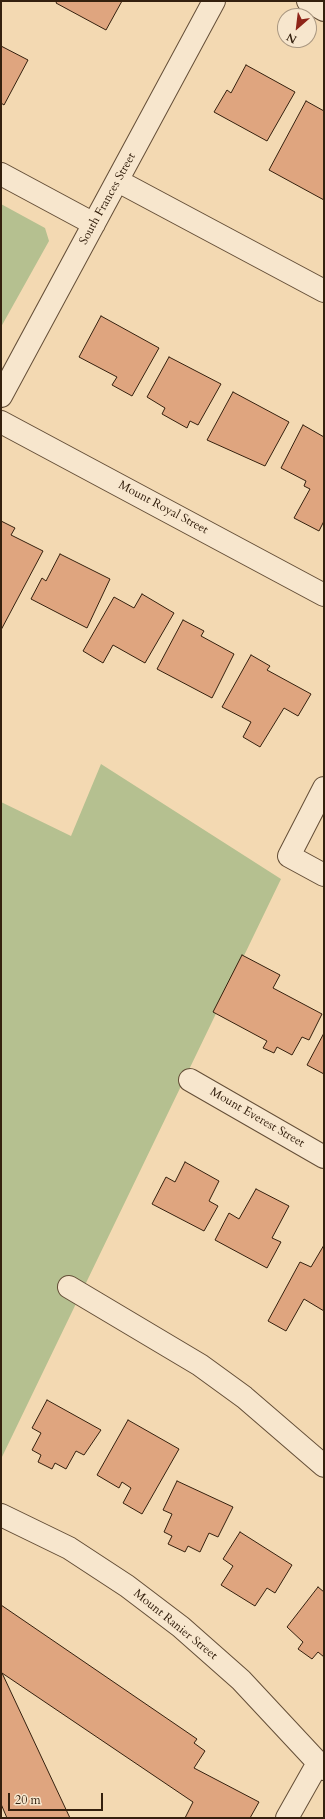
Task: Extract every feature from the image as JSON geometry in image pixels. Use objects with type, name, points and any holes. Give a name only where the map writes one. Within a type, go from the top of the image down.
[{"type":"street","name":"South Frances Street","points":[[1,396],[214,1]]},
{"type":"street","points":[[308,1],[324,10]]},
{"type":"street","points":[[1,174],[94,224]]},
{"type":"street","points":[[118,181],[324,291]]},
{"type":"street","name":"Mount Royal Street","points":[[1,422],[324,595]]},
{"type":"street","points":[[324,788],[289,856],[324,876]]},
{"type":"street","name":"Mount Everest Street","points":[[190,1080],[324,1157]]},
{"type":"street","points":[[69,1287],[200,1364],[244,1397],[324,1466]]},
{"type":"street","name":"Mount Ranier Street","points":[[1,1515],[69,1548],[127,1586],[182,1627],[241,1680],[321,1766]]},
{"type":"street","points":[[287,1818],[321,1766]]},
{"type":"green space","points":[[1,204],[45,228],[49,241],[1,327]]},
{"type":"green space","points":[[101,764],[281,879],[1,1459],[1,802],[71,836]]},
{"type":"building","points":[[57,1],[122,1],[106,30],[56,3]]},
{"type":"building","points":[[1,46],[28,60],[4,105],[1,103]]},
{"type":"building","points":[[246,65],[295,92],[267,141],[214,112],[227,90],[231,93]]},
{"type":"building","points":[[306,101],[324,111],[324,200],[269,170]]},
{"type":"building","points":[[101,316],[159,348],[132,396],[112,385],[117,377],[79,357]]},
{"type":"building","points":[[169,357],[221,384],[198,425],[190,421],[187,428],[162,414],[165,408],[147,397]]},
{"type":"building","points":[[233,392],[289,422],[265,466],[207,440]]},
{"type":"building","points":[[303,425],[324,437],[324,521],[319,531],[294,518],[310,489],[304,486],[306,481],[281,468]]},
{"type":"building","points":[[1,521],[15,528],[11,535],[43,551],[1,630]]},
{"type":"building","points":[[60,554],[110,579],[87,628],[31,599],[42,578],[46,581]]},
{"type":"building","points":[[142,594],[174,613],[145,663],[113,645],[103,663],[83,651],[114,597],[134,608]]},
{"type":"building","points":[[183,620],[204,631],[201,636],[234,654],[212,698],[157,669]]},
{"type":"building","points":[[251,655],[270,666],[267,670],[311,694],[298,716],[284,708],[260,747],[243,737],[251,722],[222,707]]},
{"type":"building","points":[[242,955],[280,975],[273,988],[322,1014],[309,1040],[302,1037],[292,1055],[277,1047],[274,1053],[263,1048],[267,1041],[213,1012]]},
{"type":"building","points":[[324,1033],[324,1074],[307,1065]]},
{"type":"building","points":[[185,1162],[219,1181],[209,1201],[218,1206],[204,1231],[152,1204],[166,1177],[175,1182]]},
{"type":"building","points":[[256,1189],[289,1206],[272,1238],[281,1242],[267,1268],[215,1240],[229,1213],[239,1219]]},
{"type":"building","points":[[324,1245],[324,1311],[304,1299],[286,1331],[268,1321],[300,1262],[311,1267]]},
{"type":"building","points":[[47,1400],[101,1430],[84,1455],[76,1451],[66,1469],[55,1463],[52,1469],[38,1462],[41,1455],[32,1450],[41,1433],[32,1428]]},
{"type":"building","points":[[128,1420],[179,1449],[142,1514],[123,1503],[131,1488],[122,1482],[119,1488],[97,1475]]},
{"type":"building","points":[[177,1481],[233,1507],[218,1537],[209,1533],[200,1552],[188,1546],[185,1552],[168,1544],[172,1536],[164,1532],[172,1514],[163,1510]]},
{"type":"building","points":[[240,1532],[292,1565],[275,1593],[267,1588],[255,1606],[221,1585],[233,1566],[223,1559]]},
{"type":"building","points":[[318,1587],[324,1592],[324,1657],[318,1652],[312,1659],[298,1649],[303,1642],[287,1627]]},
{"type":"building","points":[[1,1605],[197,1739],[194,1743],[205,1751],[194,1768],[259,1802],[250,1818],[185,1818],[193,1802],[2,1673],[70,1818],[7,1818],[1,1804]]}]
